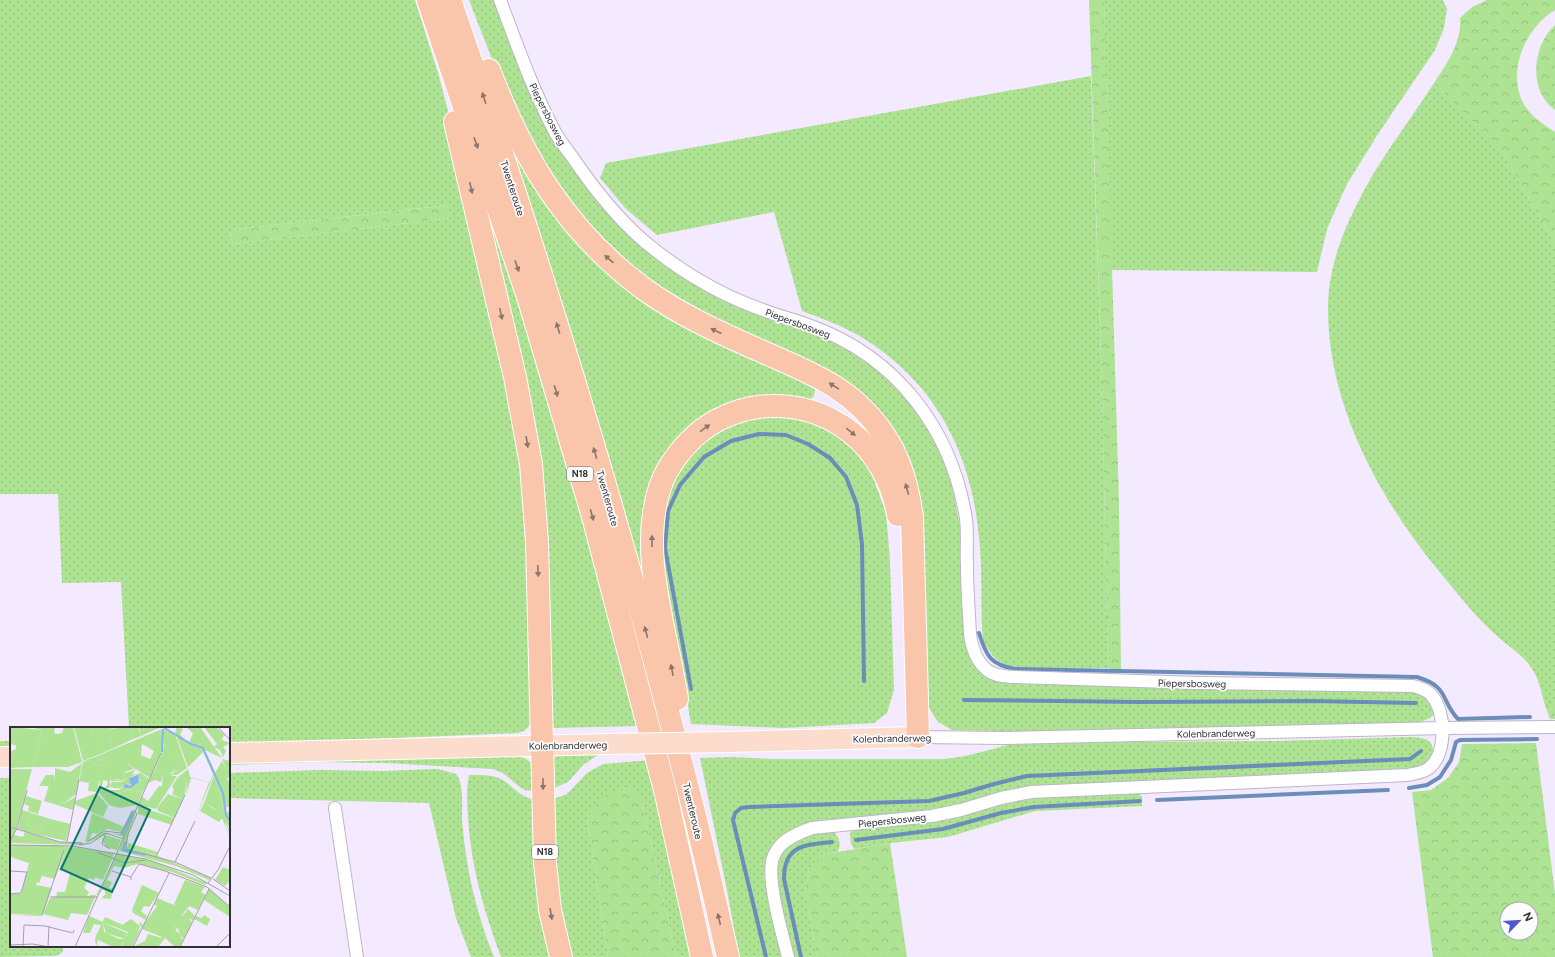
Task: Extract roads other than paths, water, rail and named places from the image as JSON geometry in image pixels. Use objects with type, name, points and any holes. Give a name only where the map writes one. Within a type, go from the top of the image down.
[{"type":"highway","name":"N18","points":[[427,0],[515,377],[531,464],[537,542],[544,832],[547,890],[553,928],[561,957]]},
{"type":"highway","name":"Twenteroute","points":[[427,0],[529,300],[592,513],[663,782],[702,957]]},
{"type":"highway","name":"Twenteroute","points":[[450,0],[515,194],[580,400],[685,778],[728,957]]},
{"type":"highway","points":[[462,0],[493,82],[526,154],[541,179],[557,201],[576,225],[602,253],[644,288],[686,316],[715,331],[812,373],[836,387],[858,404],[872,418],[885,436],[902,472],[909,495],[912,517],[912,738]]},
{"type":"highway","name":"N18","points":[[685,778],[677,698],[654,574],[652,525],[655,505],[660,486],[667,469],[685,445],[700,431],[714,422],[728,415],[752,408],[779,406],[803,408],[836,421],[852,432],[865,445],[876,458],[885,475],[892,491],[901,531],[912,738]]},
{"type":"main road","name":"Kolenbranderweg","points":[[230,753],[912,738]]},
{"type":"street","name":"Piepersbosweg","points":[[500,0],[533,86],[557,135],[590,183],[622,220],[644,242],[674,265],[709,286],[763,310],[812,326],[864,352],[886,369],[909,392],[926,414],[940,436],[960,487],[966,522],[970,634],[972,646],[977,658],[984,668],[996,675],[1016,678],[1199,683],[1413,686],[1423,689],[1432,695],[1439,708],[1444,728],[1438,758],[1429,768],[1408,775],[1031,792],[1001,798],[960,810],[932,816],[812,828],[797,834],[780,846],[772,862],[772,881],[775,899],[788,957]]},
{"type":"street","name":"Kolenbranderweg","points":[[912,738],[1003,738],[1444,728],[1555,727]]},
{"type":"street","points":[[335,808],[357,957]]},
{"type":"waterway","points":[[691,689],[665,548],[668,511],[680,485],[704,457],[731,441],[759,434],[786,435],[808,444],[830,458],[846,477],[857,505],[862,544],[864,681]]},
{"type":"waterway","points":[[979,633],[984,648],[991,658],[1000,665],[1015,669],[1417,677],[1435,685],[1440,690],[1452,712],[1458,719],[1530,717]]},
{"type":"waterway","points":[[964,700],[1139,702],[1310,701],[1416,703]]},
{"type":"waterway","points":[[1409,788],[1427,785],[1440,777],[1451,760],[1456,742],[1460,740],[1537,739]]},
{"type":"waterway","points":[[766,957],[733,820],[735,813],[741,808],[929,801],[1027,776],[1410,759],[1421,751]]},
{"type":"waterway","points":[[1157,800],[1388,790]]},
{"type":"waterway","points":[[856,840],[943,829],[1001,813],[1034,807],[1140,801]]},
{"type":"waterway","points":[[801,957],[784,879],[785,868],[792,853],[798,849],[813,844],[832,842]]}]
